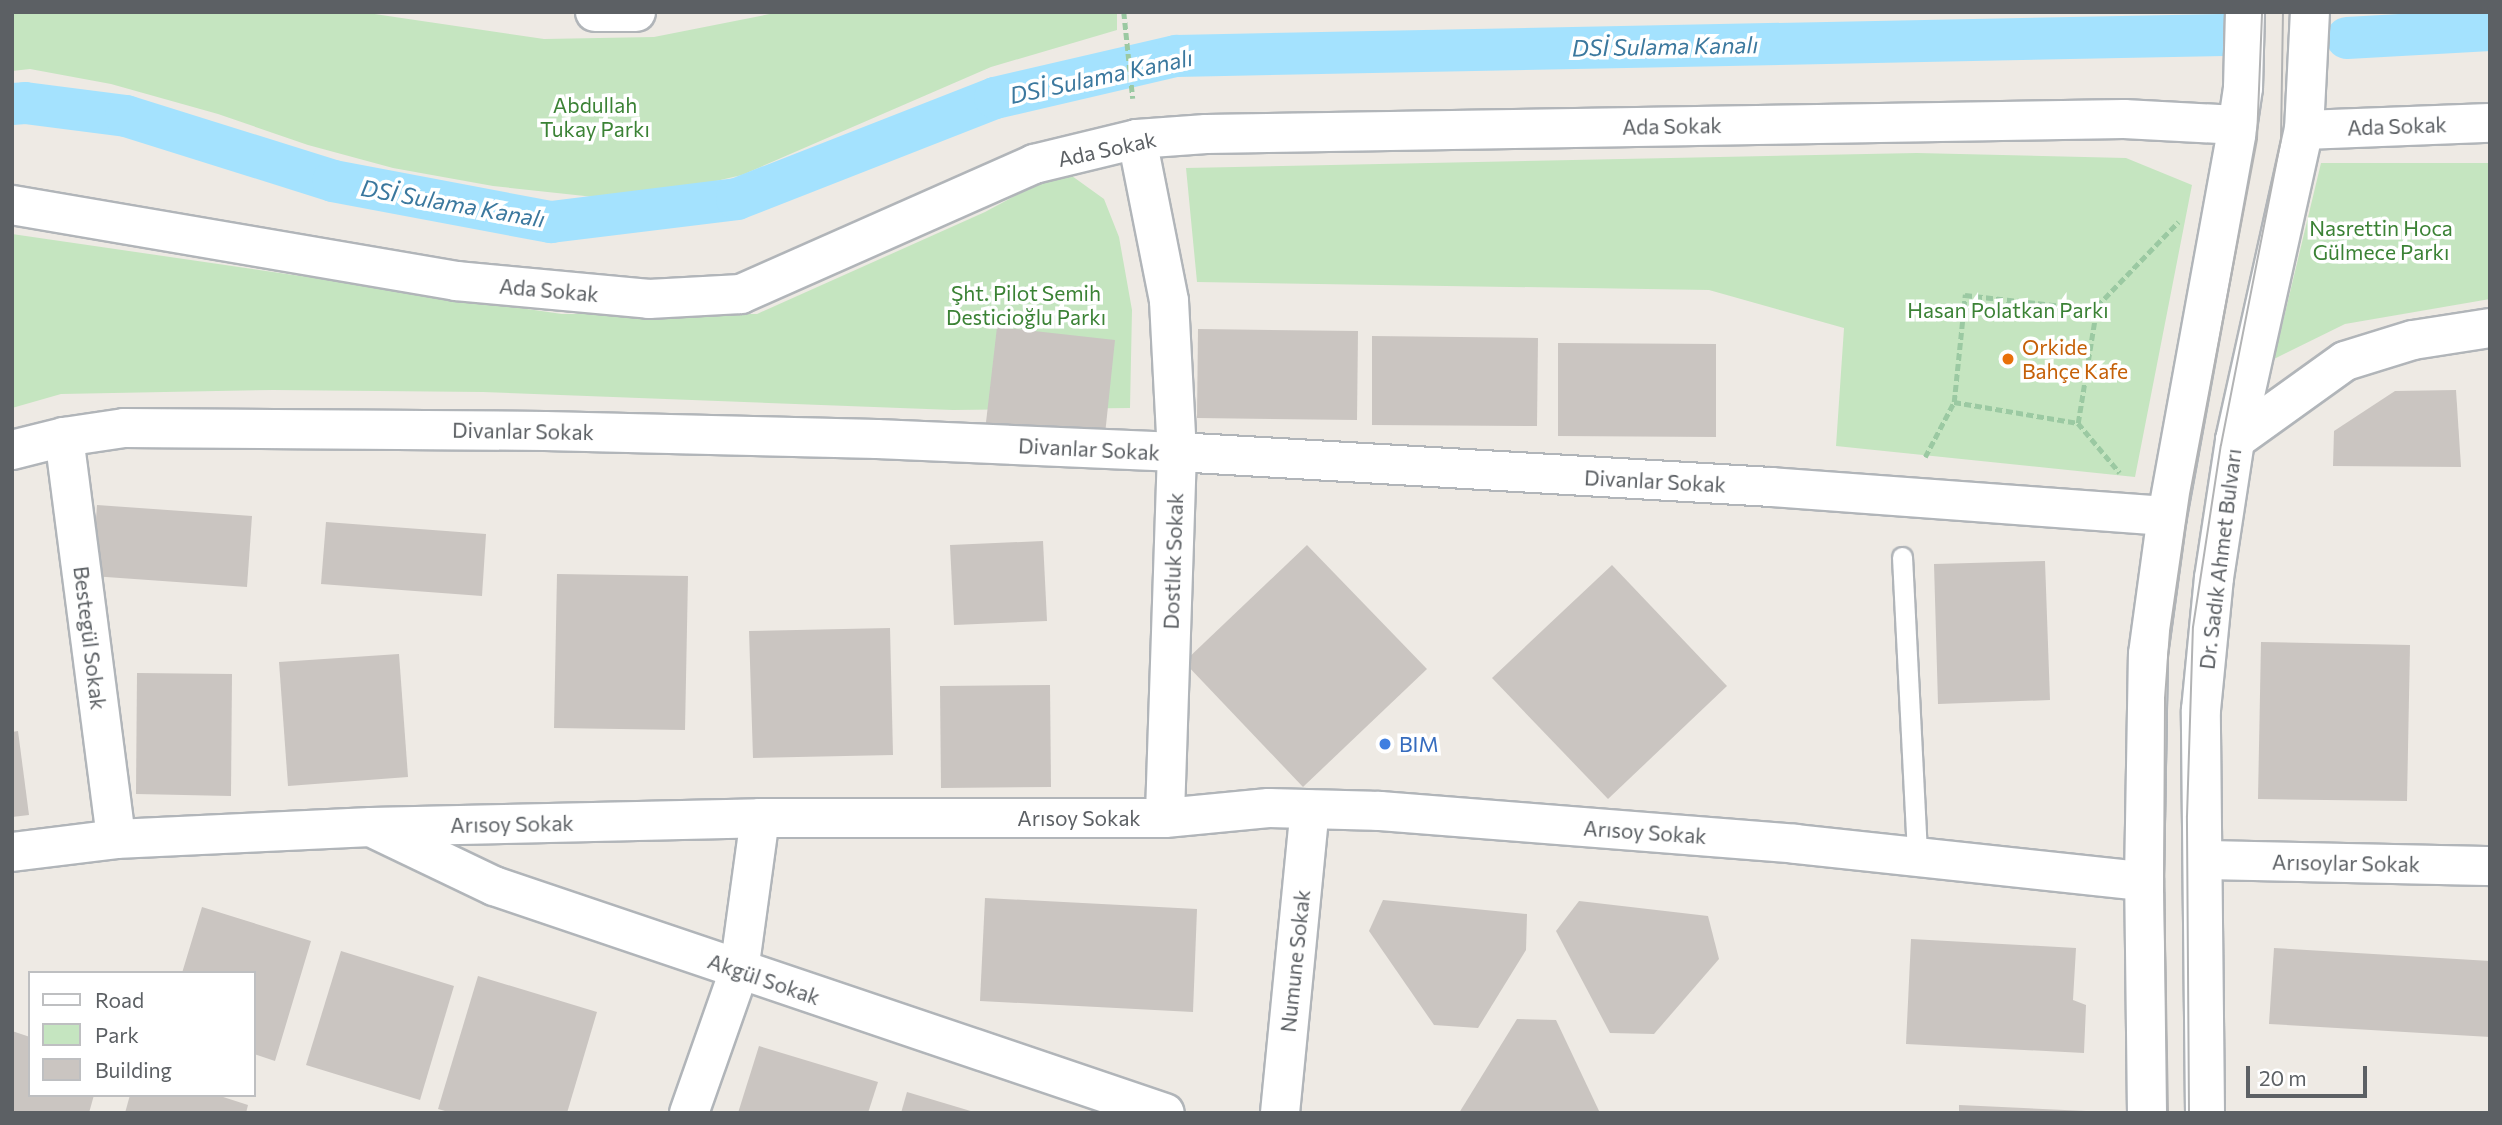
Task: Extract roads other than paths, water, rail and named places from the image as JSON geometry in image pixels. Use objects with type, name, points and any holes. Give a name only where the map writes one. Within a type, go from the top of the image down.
[{"type":"street","points":[[595,12],[636,12]]},
{"type":"street","points":[[2147,1113],[2144,881],[2148,654],[2167,516],[2243,88],[2245,12]]},
{"type":"street","name":"Dr. Sadık Ahmet Bulvarı","points":[[2205,1113],[2201,710],[2214,578],[2235,440],[2304,130],[2310,12]]},
{"type":"street","name":"Ada Sokak","points":[[12,205],[456,281],[649,299],[741,294],[1034,164],[1136,139],[1233,134],[2124,120],[2236,125]]},
{"type":"street","name":"Ada Sokak","points":[[2304,130],[2490,123]]},
{"type":"street","name":"Dostluk Sokak","points":[[1136,139],[1169,301],[1177,452],[1165,818]]},
{"type":"street","points":[[2235,440],[2345,361],[2413,340],[2490,328]]},
{"type":"street","name":"Divanlar Sokak","points":[[12,450],[64,437],[124,428],[545,431],[877,439],[1177,452],[1771,487],[2167,516]]},
{"type":"street","name":"Bestegül Sokak","points":[[64,437],[116,839]]},
{"type":"street","name":"Arısoy Sokak","points":[[12,852],[116,839],[371,827],[760,818],[1165,818],[1269,808],[1380,811],[1795,844],[2144,881]]},
{"type":"street","name":"Numune Sokak","points":[[1280,1113],[1310,809]]},
{"type":"street","points":[[689,1113],[739,971],[760,818]]},
{"type":"street","name":"Akgül Sokak","points":[[371,827],[494,886],[1165,1113]]},
{"type":"street","name":"Arısoylar Sokak","points":[[2203,860],[2490,866]]},
{"type":"lane","points":[[1902,557],[1913,822],[1917,857]]},
{"type":"waterway","name":"DSİ Sulama Kanalı","points":[[2347,38],[2490,30]]},
{"type":"waterway","name":"DSİ Sulama Kanalı","points":[[12,104],[25,103],[126,116],[333,181],[551,222],[737,199],[995,98],[1176,56],[2224,35]]},
{"type":"tram line","points":[[2168,1113],[2164,892],[2165,698],[2170,631],[2190,494],[2257,139],[2262,12]]},
{"type":"tram line","points":[[2189,1113],[2187,816],[2193,627],[2221,445],[2281,139],[2283,12]]},
{"type":"place","name":"Orkide Bahçe Kafe","points":[[2008,359]]},
{"type":"place","name":"BIM","points":[[1385,744]]},
{"type":"park label","name":"Abdullah Tukay Parkı","points":[[595,117]]},
{"type":"park label","name":"Nasrettin Hoca Gülmece Parkı","points":[[2381,240]]},
{"type":"park label","name":"Şht. Pilot Semih Desticioğlu Parkı","points":[[1026,305]]},
{"type":"park label","name":"Hasan Polatkan Parkı","points":[[2008,310]]}]
